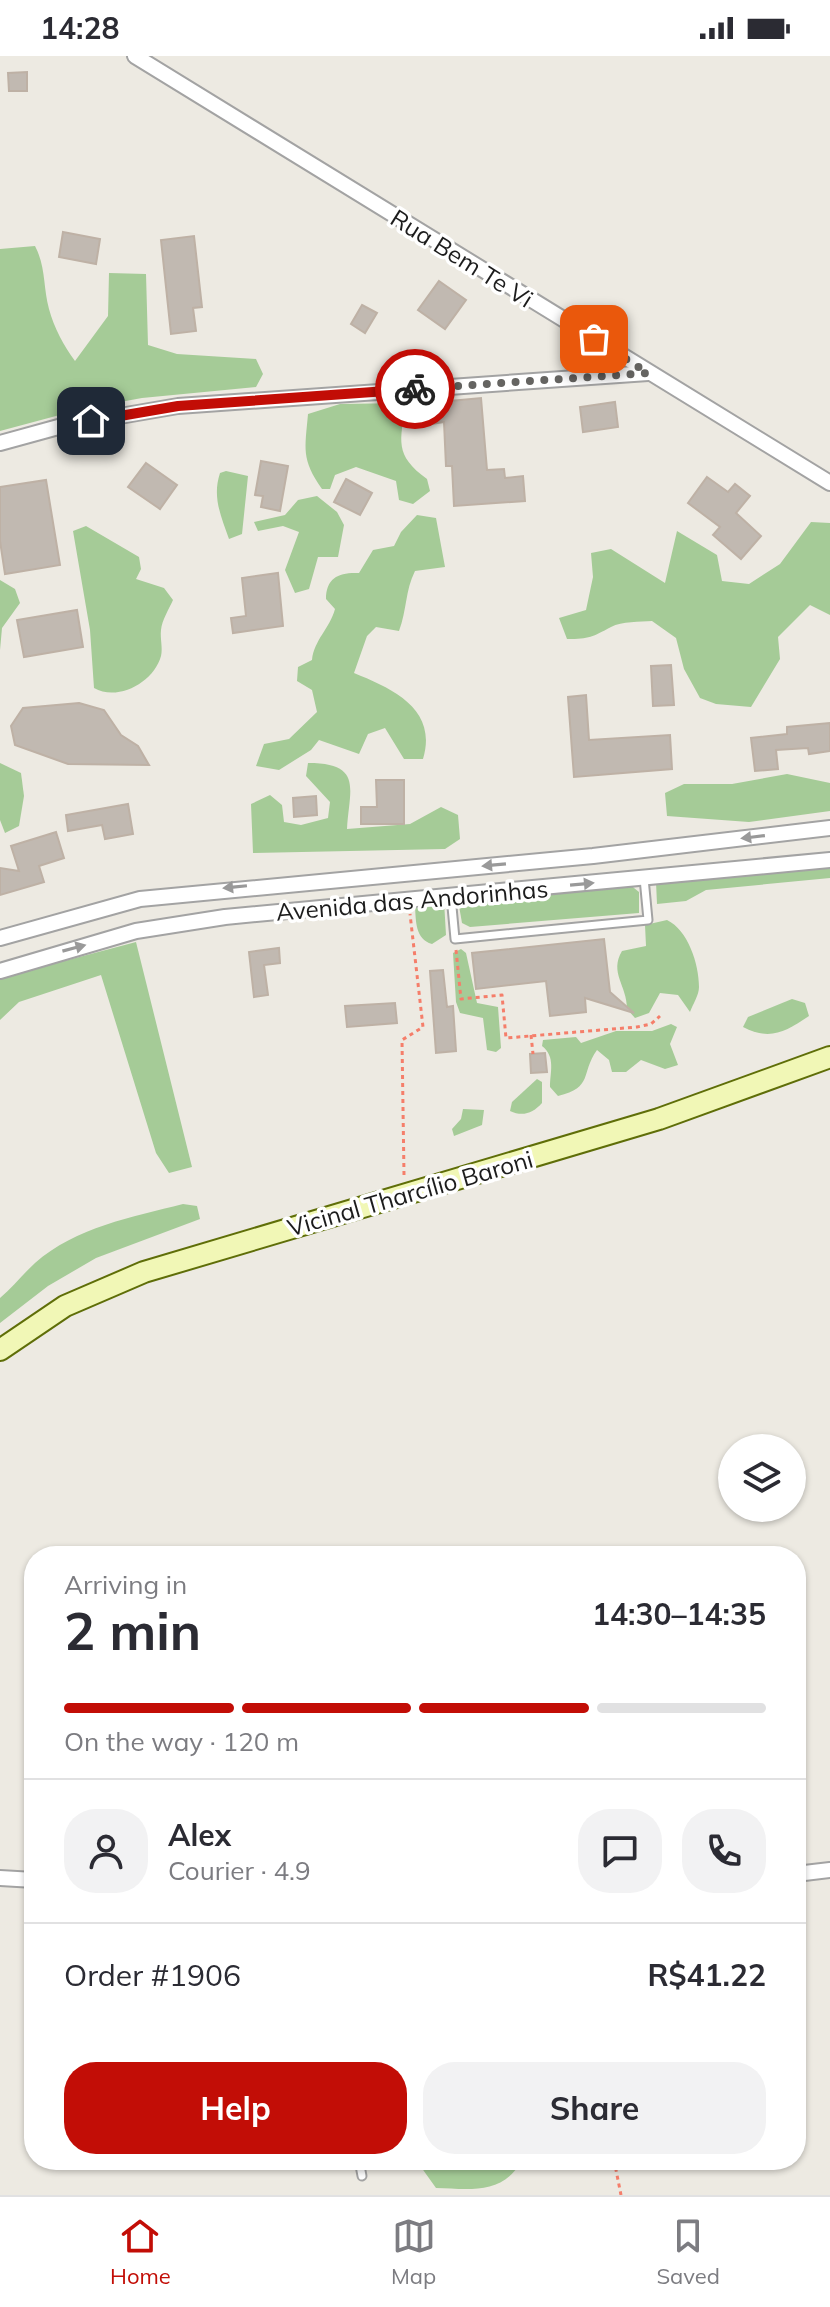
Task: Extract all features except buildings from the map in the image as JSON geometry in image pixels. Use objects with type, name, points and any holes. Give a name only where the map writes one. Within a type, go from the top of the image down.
[{"type":"main road","name":"Vicinal Tharcílio Baroni","points":[[0,1350],[65,1306],[144,1272],[659,1119],[830,1057]]},
{"type":"street","name":"Rua Bem Te Vi","points":[[135,56],[830,483]]},
{"type":"street","points":[[0,443],[62,426],[178,406],[648,373]]},
{"type":"street","name":"Avenida das Andorinhas","points":[[0,938],[140,899],[593,856],[830,828]]},
{"type":"street","name":"Avenida das Andorinhas","points":[[0,971],[136,931],[225,917],[830,860]]},
{"type":"street","points":[[806,1873],[830,1870]]},
{"type":"street","points":[[0,1878],[24,1879]]},
{"type":"lane","points":[[451,896],[455,939],[648,920],[644,878]]},
{"type":"lane","points":[[361,2170],[362,2176]]},
{"type":"path","points":[[405,1194],[402,1040],[423,1027],[408,900]]},
{"type":"path","points":[[455,939],[461,999],[502,995],[506,1038],[637,1027],[651,1024],[660,1016]]},
{"type":"path","points":[[531,1035],[533,1054]]},
{"type":"path","points":[[616,2170],[621,2195]]},
{"type":"green space","points":[[35,246],[51,316],[75,361],[108,316],[109,273],[146,274],[148,345],[177,354],[256,359],[263,374],[256,387],[142,398],[82,409],[0,431],[0,249]]},
{"type":"green space","points":[[406,403],[401,437],[404,454],[427,479],[430,491],[413,504],[399,500],[396,481],[356,467],[335,475],[330,489],[322,489],[306,453],[308,414],[340,404]]},
{"type":"green space","points":[[226,471],[248,476],[242,534],[229,539],[217,498],[220,473]]},
{"type":"green space","points":[[317,496],[337,512],[344,525],[338,557],[318,557],[309,589],[295,593],[285,570],[299,532],[283,526],[258,531],[254,522],[285,515],[298,500]]},
{"type":"green space","points":[[417,515],[436,518],[445,567],[415,571],[399,631],[376,627],[367,636],[354,673],[397,694],[418,714],[426,742],[423,759],[404,759],[385,728],[368,734],[359,754],[319,740],[311,750],[279,770],[256,766],[264,744],[289,739],[317,712],[312,690],[297,681],[298,667],[312,660],[316,646],[333,616],[335,609],[326,599],[331,581],[340,575],[359,573],[373,550],[394,546],[401,532]]},
{"type":"green space","points":[[811,522],[830,523],[830,615],[810,605],[778,637],[780,659],[751,707],[716,704],[700,698],[684,669],[676,638],[652,621],[615,625],[590,637],[567,639],[559,618],[586,610],[593,577],[591,553],[611,549],[665,583],[677,531],[717,555],[722,581],[749,584],[780,564]]},
{"type":"green space","points":[[86,526],[139,557],[141,569],[136,579],[164,588],[173,600],[162,626],[162,653],[157,665],[134,687],[114,693],[94,688],[90,630],[73,531]]},
{"type":"green space","points":[[0,580],[15,589],[20,603],[2,628],[0,650]]},
{"type":"green space","points":[[0,763],[21,773],[24,796],[19,826],[5,833],[0,820]]},
{"type":"green space","points":[[308,763],[326,764],[345,774],[350,791],[347,829],[410,824],[441,807],[458,815],[460,839],[445,849],[253,853],[251,804],[270,795],[282,805],[284,822],[301,825],[328,818],[330,802],[306,776]]},
{"type":"green space","points":[[787,774],[830,783],[830,811],[749,822],[667,816],[665,793],[684,784],[732,784]]},
{"type":"green space","points":[[830,865],[830,878],[706,890],[686,901],[657,904],[656,882]]},
{"type":"green space","points":[[629,884],[639,892],[639,913],[470,927],[462,923],[458,900]]},
{"type":"green space","points":[[444,901],[446,935],[432,944],[426,942],[419,934],[415,906],[424,902]]},
{"type":"green space","points":[[667,920],[681,931],[691,949],[697,968],[698,993],[690,1012],[678,995],[660,993],[649,1013],[635,1018],[627,1009],[618,973],[618,959],[622,951],[646,946],[645,925]]},
{"type":"green space","points":[[136,942],[192,1167],[169,1173],[156,1153],[101,975],[19,1002],[0,1020],[0,978]]},
{"type":"green space","points":[[461,949],[466,953],[477,1003],[498,1007],[501,1048],[496,1052],[487,1050],[483,1018],[460,1013],[456,1002],[453,953]]},
{"type":"green space","points":[[792,999],[805,1003],[809,1016],[777,1033],[761,1033],[743,1027],[748,1017]]},
{"type":"green space","points":[[671,1024],[677,1027],[670,1044],[678,1065],[665,1069],[641,1060],[626,1072],[612,1072],[609,1060],[597,1050],[585,1079],[577,1088],[558,1096],[550,1087],[551,1060],[542,1046],[543,1040],[576,1037],[581,1043],[616,1031],[652,1031]]},
{"type":"green space","points":[[537,1079],[542,1082],[542,1103],[528,1113],[510,1111],[512,1102]]},
{"type":"green space","points":[[463,1109],[484,1110],[482,1125],[454,1136],[452,1129],[461,1119]]},
{"type":"green space","points":[[183,1204],[197,1206],[200,1219],[96,1258],[48,1286],[0,1323],[0,1298],[51,1251],[68,1240],[105,1225]]},
{"type":"green space","points":[[423,2170],[515,2170],[496,2185],[485,2188],[436,2188]]},
{"type":"way so far","points":[[415,389],[648,373],[594,339]]},
{"type":"route","points":[[91,421],[178,406],[415,389]]}]
